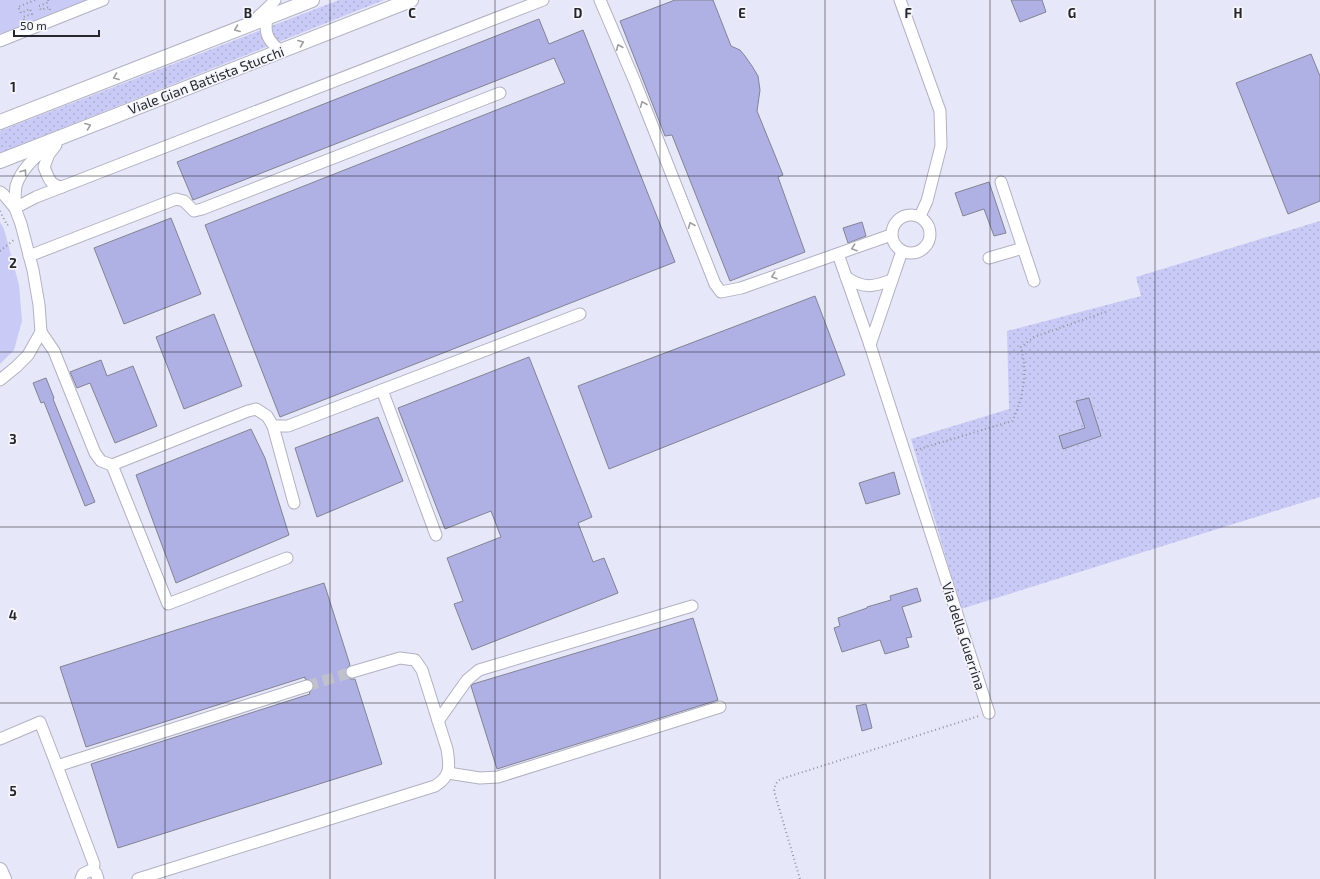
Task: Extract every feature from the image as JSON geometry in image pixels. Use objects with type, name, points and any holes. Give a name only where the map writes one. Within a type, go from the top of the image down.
[{"type":"main road","points":[[0,122],[312,0]]},
{"type":"main road","name":"Viale Gian Battista Stucchi","points":[[0,161],[411,0]]},
{"type":"main road","points":[[0,870],[4,879]]},
{"type":"street","points":[[0,41],[103,0]]},
{"type":"street","points":[[253,23],[260,13],[269,7],[275,0]]},
{"type":"street","points":[[15,208],[36,197],[543,0]]},
{"type":"street","points":[[600,0],[635,82],[715,284],[721,292],[741,288],[891,235]]},
{"type":"street","points":[[900,0],[940,111],[941,146],[927,201],[920,216]]},
{"type":"street","points":[[267,18],[266,27],[268,37],[280,51]]},
{"type":"street","points":[[29,256],[176,199],[184,201],[194,211],[202,210],[500,94]]},
{"type":"street","points":[[62,187],[55,186],[50,180],[44,167],[50,154],[63,136]]},
{"type":"street","points":[[63,136],[44,149],[23,172],[16,186],[15,208],[29,256],[39,306],[41,332],[54,352],[95,453],[101,461],[112,465],[256,409],[267,416],[273,426],[294,503]]},
{"type":"street","points":[[1002,182],[1034,281]]},
{"type":"street","points":[[0,192],[15,208]]},
{"type":"street","points":[[909,214],[920,216],[927,223],[929,228],[930,238],[928,244],[920,251],[914,253],[902,251],[897,248],[891,235],[894,224],[898,219],[909,214]]},
{"type":"street","points":[[989,258],[1023,248]]},
{"type":"street","points":[[870,345],[902,251]]},
{"type":"street","name":"Via della Guerrina","points":[[838,254],[870,345],[989,713]]},
{"type":"street","points":[[846,277],[855,283],[867,286],[878,285],[892,280]]},
{"type":"street","points":[[273,426],[288,426],[580,314]]},
{"type":"street","points":[[0,380],[28,355],[41,332]]},
{"type":"street","points":[[382,390],[436,535]]},
{"type":"street","points":[[112,465],[168,604],[287,558]]},
{"type":"street","points":[[438,721],[467,680],[479,670],[692,606]]},
{"type":"street","points":[[138,879],[435,786],[442,782],[448,773],[450,762],[422,670],[415,660],[400,658],[352,672]]},
{"type":"street","points":[[57,766],[307,686]]},
{"type":"street","points":[[448,773],[480,778],[498,777],[720,707]]},
{"type":"street","points":[[0,739],[40,722],[94,864],[96,875],[85,872],[81,879]]},
{"type":"path","points":[[28,30],[23,17],[32,14],[30,9],[20,13],[18,7],[34,0]]},
{"type":"path","points":[[48,0],[48,2],[39,6],[41,10],[49,7],[54,20]]},
{"type":"path","points":[[0,251],[12,240],[23,234]]},
{"type":"path","points":[[905,453],[1012,421],[1017,412],[1021,397],[1025,367],[1021,346],[1034,337],[1108,311]]},
{"type":"path","points":[[800,879],[774,791],[774,786],[777,782],[781,779],[989,713]]},
{"type":"shaded area","points":[[0,0],[91,0],[0,35]]},
{"type":"shaded area","points":[[339,0],[384,0],[0,153],[0,131]]},
{"type":"shaded area","points":[[1320,221],[1320,497],[961,609],[911,439],[1009,409],[1007,331],[1141,296],[1136,277]]},
{"type":"shaded area","points":[[0,222],[4,229],[19,285],[22,321],[14,350],[0,364]]},
{"type":"building","points":[[675,0],[713,0],[731,46],[740,50],[758,76],[760,90],[757,111],[783,175],[778,177],[805,252],[730,281],[672,135],[665,136],[620,21]]},
{"type":"building","points":[[1011,0],[1042,0],[1046,12],[1020,22]]},
{"type":"building","points":[[539,19],[549,44],[583,30],[675,262],[280,417],[205,225],[565,83],[554,58],[193,200],[177,162]]},
{"type":"building","points":[[1311,54],[1320,76],[1320,201],[1288,214],[1236,83]]},
{"type":"building","points":[[989,182],[1006,233],[994,236],[984,209],[963,216],[955,193]]},
{"type":"building","points":[[171,218],[201,294],[124,324],[94,248]]},
{"type":"building","points":[[862,222],[866,236],[848,243],[843,228]]},
{"type":"building","points":[[815,296],[845,375],[609,469],[578,386]]},
{"type":"building","points":[[214,314],[242,386],[184,409],[156,337]]},
{"type":"building","points":[[529,357],[592,517],[578,523],[593,562],[604,558],[618,593],[472,650],[454,604],[463,601],[447,558],[501,537],[491,511],[445,529],[398,408]]},
{"type":"building","points":[[101,360],[107,376],[133,366],[157,426],[115,443],[90,383],[77,388],[70,372]]},
{"type":"building","points":[[46,378],[54,398],[53,399],[95,502],[85,506],[44,402],[41,403],[33,383]]},
{"type":"building","points":[[1089,398],[1101,436],[1063,449],[1059,436],[1085,428],[1076,401]]},
{"type":"building","points":[[378,417],[403,481],[317,517],[295,448]]},
{"type":"building","points":[[251,429],[265,458],[289,535],[176,583],[136,475]]},
{"type":"building","points":[[894,472],[900,494],[866,504],[859,483]]},
{"type":"building","points":[[324,583],[350,665],[345,670],[345,674],[350,679],[355,679],[382,764],[118,848],[91,764],[310,694],[309,693],[314,688],[314,684],[305,679],[305,677],[86,747],[60,667]]},
{"type":"building","points":[[917,588],[921,601],[902,607],[912,637],[906,638],[909,647],[885,654],[880,640],[842,652],[834,628],[840,626],[838,618],[891,600],[890,596]]},
{"type":"building","points":[[693,618],[718,700],[497,769],[471,686],[473,684]]},
{"type":"building","points":[[866,704],[872,728],[862,731],[856,706]]},
{"type":"tunnel","points":[[307,686],[352,672]]}]
